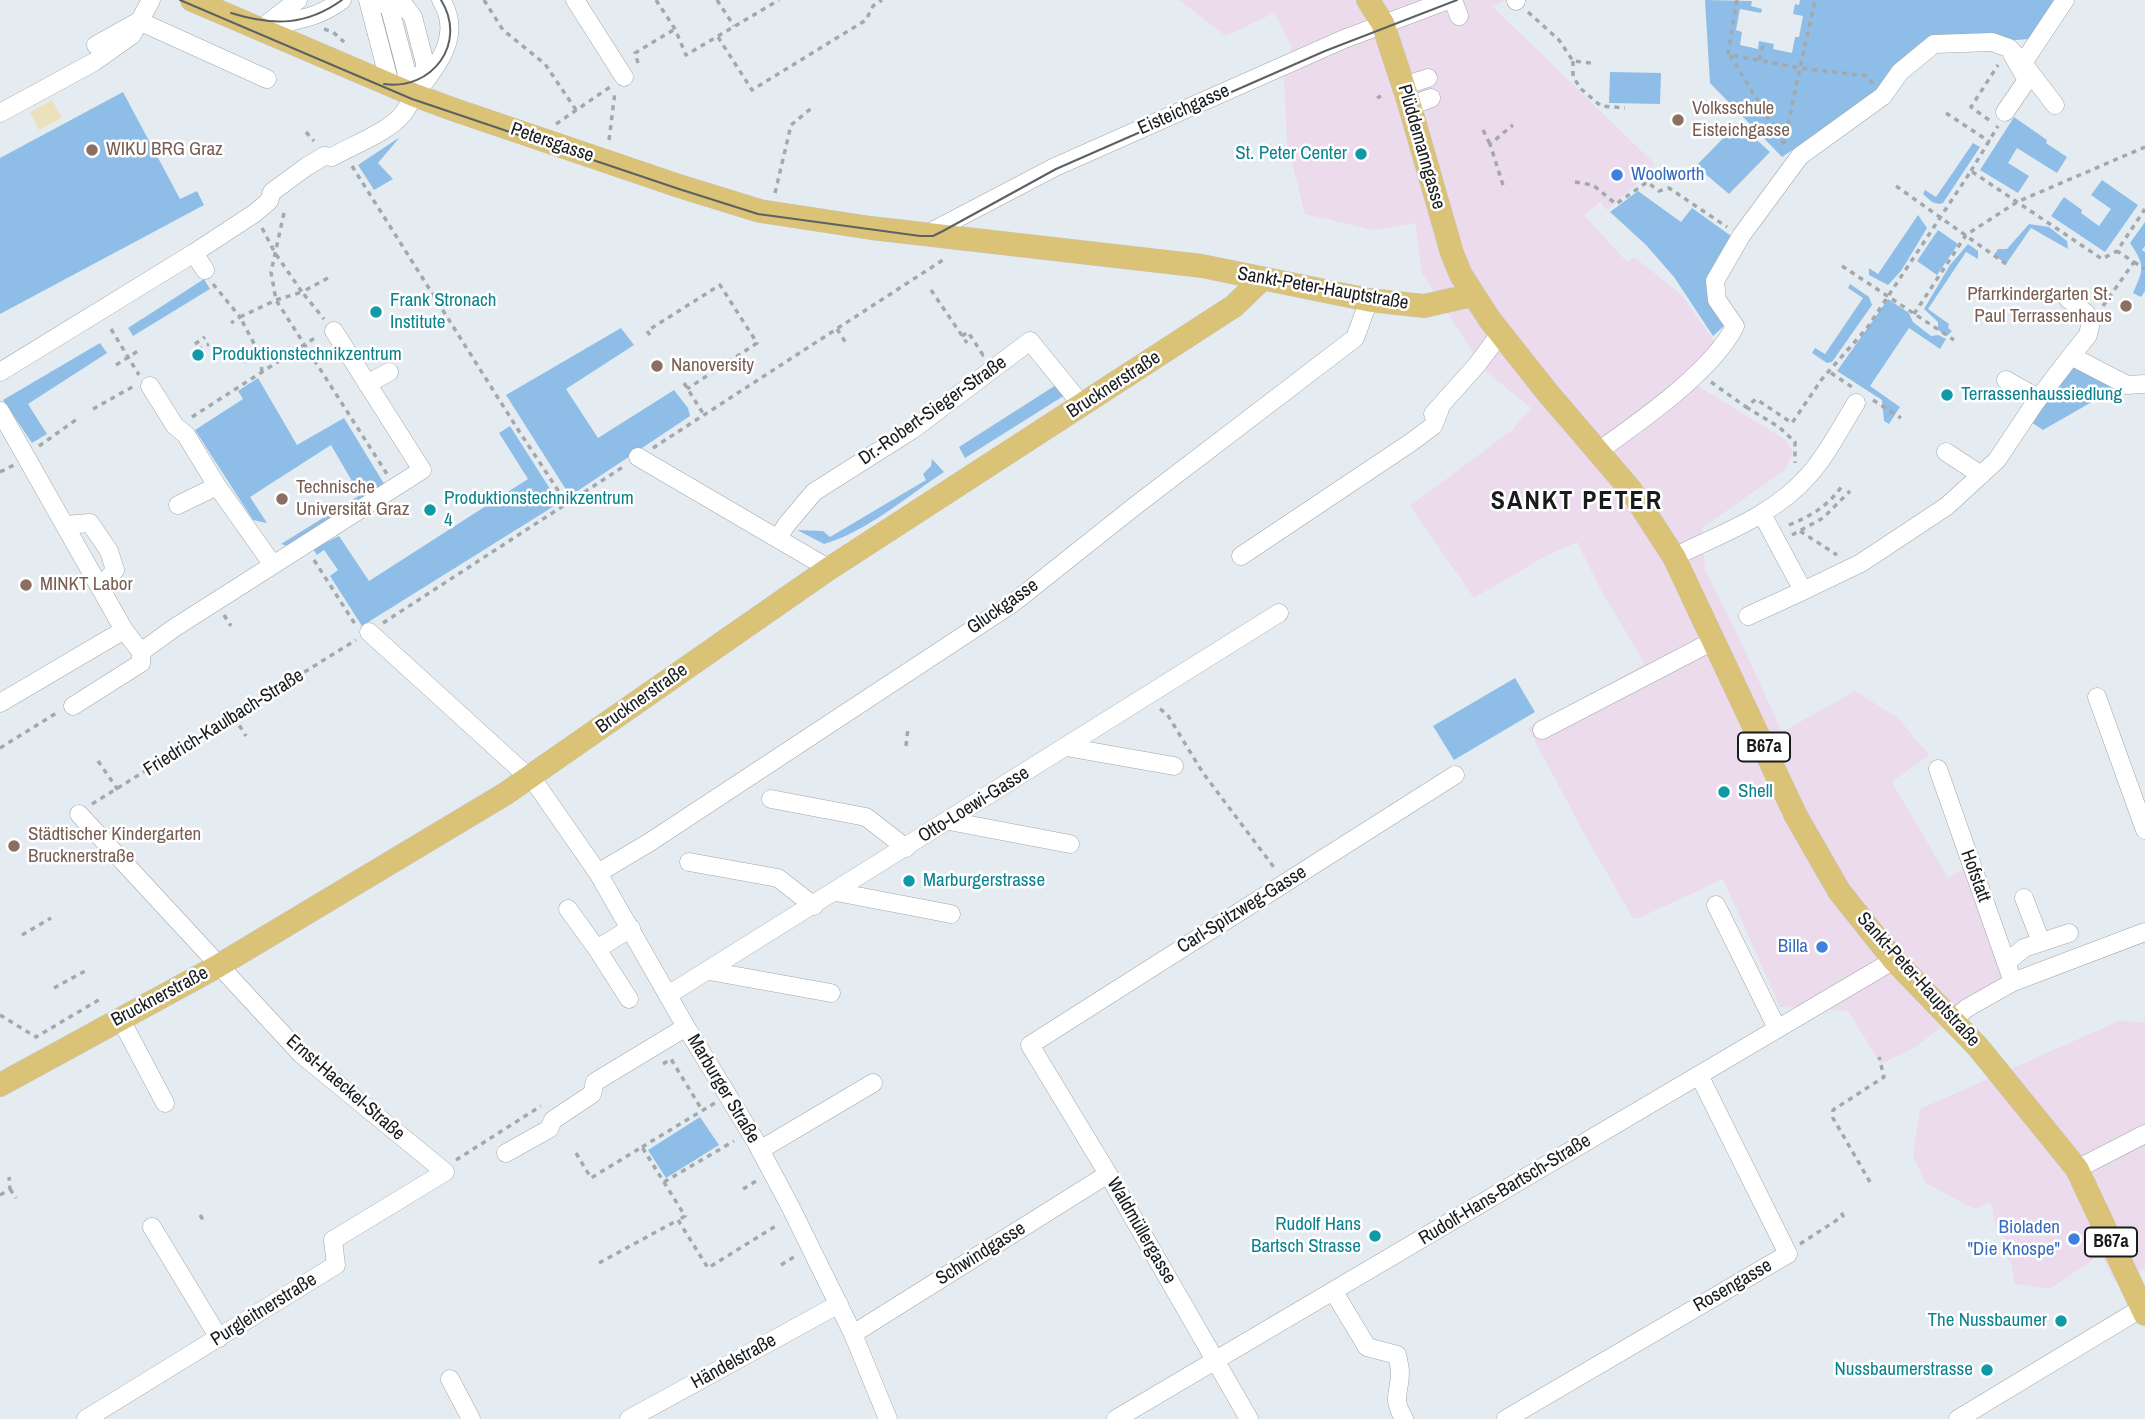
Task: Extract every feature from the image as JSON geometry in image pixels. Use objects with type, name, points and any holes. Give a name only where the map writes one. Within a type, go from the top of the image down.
[{"type":"main road","name":"Petersgasse","points":[[192,0],[404,91],[645,175],[760,211],[823,222],[927,234]]},
{"type":"main road","name":"Plüddemanngasse","points":[[1368,0],[1383,24],[1415,97],[1452,253],[1473,295]]},
{"type":"main road","name":"Sankt-Peter-Hauptstraße","points":[[927,234],[1202,266],[1369,300],[1424,306],[1473,295],[1500,334],[1630,489],[1674,557],[1801,824],[1839,891],[1894,960],[1978,1047],[2077,1169],[2144,1311]]},
{"type":"main road","name":"Brucknerstraße","points":[[0,1086],[218,966],[368,878],[528,777],[827,570],[1234,306],[1262,279]]},
{"type":"street","points":[[0,113],[99,60],[132,35],[151,0]]},
{"type":"street","points":[[260,30],[298,0]]},
{"type":"street","points":[[260,30],[289,21],[308,19],[342,0]]},
{"type":"street","points":[[368,0],[404,91]]},
{"type":"street","points":[[0,372],[194,253],[262,207],[272,192],[306,167],[324,156],[336,155],[387,127],[402,115],[406,70],[390,9],[380,0]]},
{"type":"street","points":[[404,91],[437,67],[449,39],[449,19],[441,0]]},
{"type":"street","points":[[575,0],[624,77]]},
{"type":"street","points":[[2023,63],[2065,0]]},
{"type":"street","name":"Eisteichgasse","points":[[927,234],[1055,167],[1292,63],[1383,24],[1453,5]]},
{"type":"street","points":[[96,45],[139,21]]},
{"type":"street","points":[[139,21],[267,79]]},
{"type":"street","points":[[1597,452],[1698,373],[1728,341],[1735,327],[1717,300],[1715,281],[1741,236],[1800,156],[1882,96],[1900,72],[1934,44],[1992,42],[2009,48],[2055,105]]},
{"type":"street","points":[[2006,111],[2027,80],[2009,48]]},
{"type":"street","points":[[1415,97],[1428,78]]},
{"type":"street","points":[[194,253],[208,276]]},
{"type":"street","points":[[1748,616],[1855,567],[1947,506],[1997,460],[2038,398],[2088,335],[2091,322],[2086,313],[2068,299]]},
{"type":"street","name":"Gluckgasse","points":[[598,873],[650,842],[1013,603],[1146,497],[1355,338],[1369,300]]},
{"type":"street","points":[[141,652],[174,628],[422,470],[333,329]]},
{"type":"street","points":[[1409,434],[1440,409],[1500,334]]},
{"type":"street","name":"Dr.-Robert-Sieger-Straße","points":[[778,538],[814,492],[912,430],[1030,341],[1082,405]]},
{"type":"street","points":[[2071,356],[2127,385],[2145,384]]},
{"type":"street","points":[[367,384],[389,372]]},
{"type":"street","points":[[145,380],[175,426],[186,435],[217,486],[273,565]]},
{"type":"street","points":[[2006,380],[2038,398]]},
{"type":"street","points":[[1674,557],[1785,499],[1811,474],[1856,403]]},
{"type":"street","points":[[1241,556],[1410,443],[1433,426],[1440,409]]},
{"type":"street","points":[[0,411],[124,630],[141,652],[141,663],[73,706]]},
{"type":"street","points":[[1946,452],[1981,475]]},
{"type":"street","points":[[638,457],[778,538],[827,570]]},
{"type":"street","points":[[178,505],[217,486]]},
{"type":"street","points":[[1767,510],[1800,585],[1807,589]]},
{"type":"street","points":[[65,525],[90,523],[109,551],[115,570],[100,588]]},
{"type":"street","name":"Otto-Loewi-Gasse","points":[[668,995],[1279,613]]},
{"type":"street","points":[[362,628],[528,777]]},
{"type":"street","points":[[0,703],[124,630]]},
{"type":"street","points":[[1542,730],[1713,641]]},
{"type":"street","points":[[2097,697],[2145,830]]},
{"type":"street","points":[[1066,747],[1174,766]]},
{"type":"street","name":"Hofstatt","points":[[1938,769],[2013,982]]},
{"type":"street","name":"Carl-Spitzweg-Gasse","points":[[1030,1045],[1455,775]]},
{"type":"street","name":"Marburger Straße","points":[[528,777],[541,790],[598,873],[760,1150],[839,1304],[888,1419]]},
{"type":"street","points":[[771,799],[866,817],[906,848]]},
{"type":"street","name":"Ernst-Haeckel-Straße","points":[[79,814],[301,1054],[445,1172]]},
{"type":"street","points":[[949,821],[1070,844]]},
{"type":"street","points":[[689,862],[778,878],[814,906]]},
{"type":"street","points":[[836,892],[951,914]]},
{"type":"street","points":[[2024,898],[2041,942]]},
{"type":"street","points":[[1716,905],[1783,1025]]},
{"type":"street","points":[[568,909],[629,999]]},
{"type":"street","points":[[597,949],[631,928]]},
{"type":"street","points":[[1952,1021],[1967,1008],[2013,982],[2145,932]]},
{"type":"street","points":[[2006,963],[2024,948],[2069,933]]},
{"type":"street","name":"Rudolf-Hans-Bartsch-Straße","points":[[1116,1419],[1217,1362],[1894,960]]},
{"type":"street","points":[[709,971],[831,993]]},
{"type":"street","points":[[120,1018],[165,1103]]},
{"type":"street","points":[[506,1153],[549,1129],[553,1120],[592,1094],[596,1082],[686,1027]]},
{"type":"street","name":"Waldmüllergasse","points":[[1030,1045],[1108,1174],[1249,1419]]},
{"type":"street","name":"Rosengasse","points":[[1506,1419],[1788,1254],[1699,1075]]},
{"type":"street","points":[[760,1150],[873,1083]]},
{"type":"street","points":[[2077,1169],[2145,1133]]},
{"type":"street","name":"Purgleitnerstraße","points":[[86,1419],[336,1265],[333,1240],[445,1172]]},
{"type":"street","name":"Schwindgasse","points":[[853,1334],[1108,1174]]},
{"type":"street","points":[[152,1227],[219,1338]]},
{"type":"street","points":[[1334,1292],[1367,1347],[1397,1354],[1400,1374],[1396,1393],[1398,1408],[1405,1419]]},
{"type":"street","name":"Händelstraße","points":[[629,1419],[839,1304]]},
{"type":"street","points":[[1958,1419],[2144,1311]]},
{"type":"street","points":[[450,1379],[471,1419]]},
{"type":"path","points":[[484,0],[503,30],[545,64],[576,110]]},
{"type":"path","points":[[656,0],[675,29],[686,55],[779,0]]},
{"type":"path","points":[[717,0],[734,26]]},
{"type":"path","points":[[718,37],[752,90],[866,20],[873,6],[881,0]]},
{"type":"path","points":[[1516,0],[1559,40],[1573,61],[1573,76],[1580,88],[1601,106],[1625,108]]},
{"type":"path","points":[[1737,0],[1735,27],[1728,53],[1784,144],[1815,0]]},
{"type":"path","points":[[321,28],[333,32],[348,45]]},
{"type":"path","points":[[624,77],[639,68],[635,53],[675,29]]},
{"type":"path","points":[[1759,61],[1764,42]]},
{"type":"path","points":[[1730,55],[1800,68],[1867,76]]},
{"type":"path","points":[[1573,61],[1591,63]]},
{"type":"path","points":[[556,124],[615,83],[608,142]]},
{"type":"path","points":[[775,193],[791,125],[814,106]]},
{"type":"path","points":[[1946,113],[1990,142]]},
{"type":"path","points":[[1490,144],[1513,125]]},
{"type":"path","points":[[1483,130],[1503,185]]},
{"type":"path","points":[[306,132],[315,143]]},
{"type":"path","points":[[1914,314],[1966,235],[2017,202],[2143,150]]},
{"type":"path","points":[[336,155],[351,166],[567,504],[952,255]]},
{"type":"path","points":[[1746,407],[1756,399],[1792,423],[1822,379],[1867,328],[1971,171],[2102,260],[2117,251],[2145,209]]},
{"type":"path","points":[[1575,182],[1593,185],[1616,204],[1647,182],[1659,191],[1669,188],[1741,236]]},
{"type":"path","points":[[1896,186],[2006,264]]},
{"type":"path","points":[[175,426],[333,329],[302,292],[275,253],[262,207]]},
{"type":"path","points":[[284,213],[271,272],[276,300],[395,487]]},
{"type":"path","points":[[2117,251],[2145,269]]},
{"type":"path","points":[[2091,322],[2134,262]]},
{"type":"path","points":[[1842,266],[1954,340]]},
{"type":"path","points":[[208,276],[240,317],[260,355],[262,372]]},
{"type":"path","points":[[232,323],[276,300],[302,292],[328,278]]},
{"type":"path","points":[[650,335],[648,331],[720,285],[757,343],[687,389]]},
{"type":"path","points":[[931,290],[967,343]]},
{"type":"path","points":[[93,409],[145,380],[111,329]]},
{"type":"path","points":[[837,329],[846,343]]},
{"type":"path","points":[[962,336],[968,332],[983,355],[993,349]]},
{"type":"path","points":[[195,344],[205,337]]},
{"type":"path","points":[[198,350],[209,344]]},
{"type":"path","points":[[116,365],[141,348]]},
{"type":"path","points":[[245,356],[250,365]]},
{"type":"path","points":[[1698,373],[1779,427],[1796,442],[1797,459],[1792,468]]},
{"type":"path","points":[[684,383],[704,415]]},
{"type":"path","points":[[1767,510],[1783,528],[1814,515],[1833,499],[1843,486]]},
{"type":"path","points":[[1788,537],[1823,519],[1850,491]]},
{"type":"path","name":"Friedrich-Kaulbach-Straße","points":[[79,814],[234,717],[362,628],[567,504]]},
{"type":"path","points":[[1800,531],[1855,567]]},
{"type":"path","points":[[306,546],[362,628]]},
{"type":"path","points":[[1146,695],[1167,714],[1203,773],[1285,883]]},
{"type":"path","points":[[0,748],[67,707],[73,706]]},
{"type":"path","points":[[234,717],[246,736]]},
{"type":"path","points":[[906,746],[908,728]]},
{"type":"path","points":[[98,761],[118,790]]},
{"type":"path","points":[[22,934],[51,918]]},
{"type":"path","points":[[54,988],[85,971]]},
{"type":"path","points":[[0,1015],[36,1037],[102,998]]},
{"type":"path","points":[[1870,1181],[1833,1118],[1833,1110],[1884,1077],[1880,1057]]},
{"type":"path","points":[[662,1065],[671,1059],[702,1110]]},
{"type":"path","points":[[687,1086],[695,1083]]},
{"type":"path","points":[[445,1172],[459,1157],[551,1100]]},
{"type":"path","points":[[576,1153],[591,1178],[716,1101]]},
{"type":"path","points":[[664,1182],[739,1138]]},
{"type":"path","points":[[599,1263],[685,1216],[658,1177],[642,1147]]},
{"type":"path","points":[[575,1163],[580,1160]]},
{"type":"path","points":[[9,1177],[10,1189],[16,1198]]},
{"type":"path","points":[[743,1189],[762,1177]]},
{"type":"path","points":[[0,1195],[10,1189]]},
{"type":"path","points":[[1787,1252],[1843,1216],[1840,1210]]},
{"type":"path","points":[[200,1215],[204,1221]]},
{"type":"path","points":[[678,1220],[708,1268],[786,1219]]},
{"type":"path","points":[[780,1265],[801,1252]]},
{"type":"shaded area","points":[[1179,0],[1505,0],[1493,7],[1654,163],[1652,171],[1607,210],[1600,202],[1584,215],[1627,262],[1634,257],[1681,294],[1717,345],[1698,386],[1786,440],[1793,452],[1785,470],[1702,528],[1705,570],[1782,732],[1855,691],[1898,718],[1929,755],[1892,782],[1948,878],[1966,867],[2006,977],[1914,1048],[1881,1064],[1848,1011],[1780,1007],[1723,879],[1639,918],[1633,918],[1528,728],[1645,664],[1602,592],[1577,542],[1546,556],[1474,598],[1410,506],[1512,430],[1531,408],[1484,370],[1422,273],[1415,223],[1373,230],[1305,214],[1287,143],[1284,77],[1292,47],[1274,13],[1226,36]]},
{"type":"shaded area","points":[[1705,0],[1752,1],[1751,6],[1762,9],[1761,13],[1740,9],[1736,30],[1742,32],[1740,45],[1758,49],[1759,41],[1774,44],[1773,49],[1792,53],[1795,37],[1799,37],[1803,16],[1793,14],[1795,4],[1799,5],[1800,0],[2057,0],[2029,39],[2005,41],[1978,34],[1930,42],[1867,100],[1782,157],[1710,83]]},
{"type":"shaded area","points":[[1610,72],[1661,73],[1660,104],[1609,103]]},
{"type":"shaded area","name":"WIKU BRG Graz","points":[[123,92],[180,199],[197,191],[204,205],[0,314],[0,158]]},
{"type":"shaded area","points":[[2014,117],[2067,157],[2057,173],[2017,148],[2008,163],[2029,176],[2018,193],[1980,170]]},
{"type":"shaded area","points":[[1738,123],[1770,152],[1729,194],[1696,166]]},
{"type":"shaded area","points":[[400,137],[378,163],[393,179],[374,190],[358,165]]},
{"type":"shaded area","points":[[1973,143],[1980,147],[1943,203],[1932,202],[1923,194],[1925,190],[1936,197]]},
{"type":"shaded area","points":[[2102,180],[2138,205],[2105,252],[2051,216],[2064,197],[2099,226],[2111,209],[2091,195]]},
{"type":"shaded area","points":[[1638,191],[1681,222],[1692,208],[1734,238],[1713,270],[1725,325],[1713,336],[1674,277],[1646,245],[1610,212]]},
{"type":"shaded area","points":[[1918,215],[1927,228],[1901,271],[1888,285],[1869,275],[1869,268],[1878,274]]},
{"type":"shaded area","points":[[2145,222],[2145,246],[2142,250],[2145,252],[2145,291],[2141,297],[2133,293],[2141,267],[2130,243]]},
{"type":"shaded area","points":[[2029,224],[2049,227],[2067,241],[2068,249],[2031,228],[2006,264],[1994,255],[1998,249],[2007,249]]},
{"type":"shaded area","points":[[1938,230],[1958,244],[1937,275],[1917,261]]},
{"type":"shaded area","points":[[1968,244],[1978,251],[1978,259],[1966,252],[1928,309],[1949,324],[1948,328],[1952,331],[1947,336],[1938,330],[1938,322],[1924,309],[1950,265]]},
{"type":"shaded area","points":[[204,279],[210,289],[133,336],[128,328]]},
{"type":"shaded area","points":[[1850,284],[1869,297],[1872,305],[1832,362],[1827,363],[1812,353],[1815,348],[1825,354],[1863,298],[1848,288]]},
{"type":"shaded area","points":[[1888,299],[1909,313],[1913,322],[1931,336],[1938,335],[1946,339],[1940,349],[1909,328],[1870,386],[1900,407],[1889,424],[1884,421],[1882,400],[1837,371]]},
{"type":"shaded area","points":[[621,328],[634,345],[566,389],[598,438],[674,390],[688,408],[690,416],[570,496],[506,395]]},
{"type":"shaded area","points":[[100,343],[107,353],[28,404],[47,434],[32,443],[3,400]]},
{"type":"shaded area","points":[[2071,356],[2123,384],[2043,430],[2025,418]]},
{"type":"shaded area","points":[[258,378],[297,445],[344,418],[386,487],[290,547],[281,544],[360,495],[331,445],[250,497],[267,523],[253,520],[195,430],[243,399],[238,391]]},
{"type":"shaded area","points":[[1056,385],[1065,395],[965,458],[959,447]]},
{"type":"shaded area","points":[[510,426],[559,503],[362,626],[330,576],[338,570],[324,550],[317,555],[313,549],[339,536],[369,581],[528,479],[499,433]]},
{"type":"shaded area","points":[[932,459],[944,472],[856,531],[824,544],[797,530],[823,531],[830,537],[926,480],[923,474],[931,466]]},
{"type":"shaded area","points":[[1515,678],[1535,712],[1454,760],[1433,726]]},
{"type":"shaded area","points":[[2119,1021],[2145,1022],[2145,1269],[2114,1281],[2101,1254],[2050,1289],[2015,1284],[2011,1263],[2000,1246],[2006,1241],[1995,1224],[1991,1202],[1975,1209],[1925,1183],[1913,1156],[1920,1109]]},
{"type":"shaded area","points":[[700,1117],[719,1145],[666,1178],[648,1150]]},
{"type":"sand","points":[[52,100],[62,118],[39,130],[30,112]]},
{"type":"tram line","points":[[180,0],[412,99],[679,189],[758,214],[920,236],[933,236],[1056,169],[1325,51],[1457,0]]},
{"type":"tram line","points":[[231,13],[261,20],[289,21],[315,15],[342,0]]},
{"type":"tram line","points":[[384,84],[417,80],[441,61],[450,32],[448,16],[441,0]]},
{"type":"place","name":"Volksschule Eisteichgasse","points":[[1678,120]]},
{"type":"place","name":"WIKU BRG Graz","points":[[92,150]]},
{"type":"place","name":"St. Peter Center","points":[[1361,154]]},
{"type":"place","name":"Woolworth","points":[[1617,175]]},
{"type":"place","name":"Pfarrkindergarten St. Paul Terrassenhaus","points":[[2126,306]]},
{"type":"place","name":"Frank Stronach Institute","points":[[376,312]]},
{"type":"place","name":"Produktionstechnikzentrum","points":[[198,355]]},
{"type":"place","name":"Nanoversity","points":[[657,366]]},
{"type":"place","name":"Terrassenhaussiedlung","points":[[1947,395]]},
{"type":"place","name":"Technische Universität Graz","points":[[282,499]]},
{"type":"place","name":"Produktionstechnikzentrum 4","points":[[430,510]]},
{"type":"place","name":"MINKT Labor","points":[[26,585]]},
{"type":"place","name":"Shell","points":[[1724,792]]},
{"type":"place","name":"Städtischer Kindergarten Brucknerstraße","points":[[14,846]]},
{"type":"place","name":"Marburgerstrasse","points":[[909,881]]},
{"type":"place","name":"Billa","points":[[1822,947]]},
{"type":"place","name":"Rudolf Hans Bartsch Strasse","points":[[1375,1236]]},
{"type":"place","name":"Bioladen \"Die Knospe\"","points":[[2074,1239]]},
{"type":"place","name":"The Nussbaumer","points":[[2061,1321]]},
{"type":"place","name":"Nussbaumerstrasse","points":[[1987,1370]]},
{"type":"district","name":"SANKT PETER","points":[[1577,502]]}]
